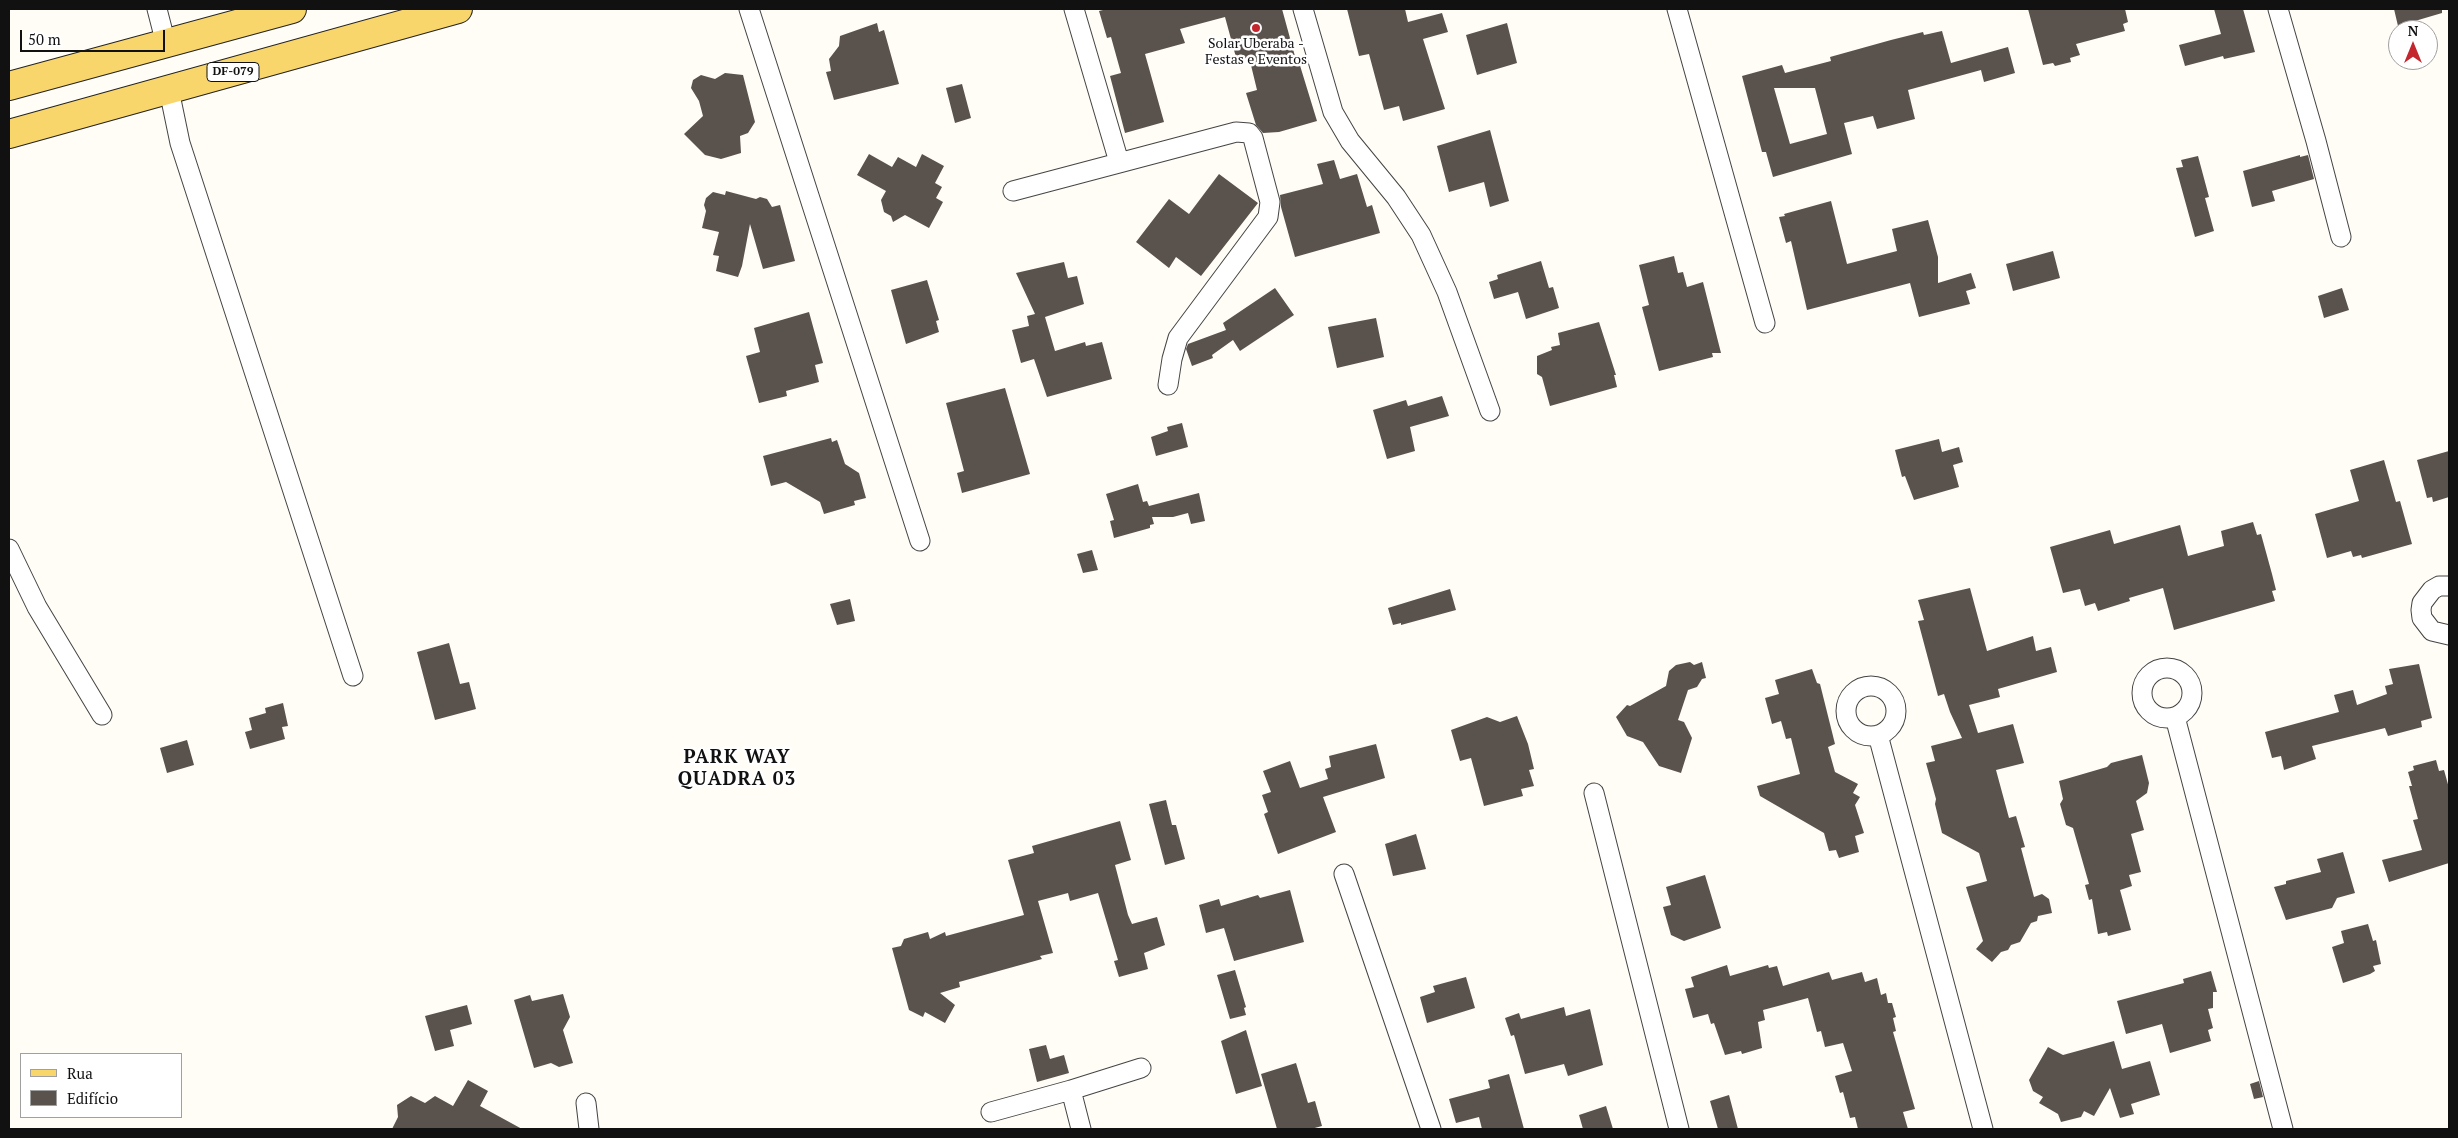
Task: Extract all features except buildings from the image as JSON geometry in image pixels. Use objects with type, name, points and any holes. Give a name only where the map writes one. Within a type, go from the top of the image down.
[{"type":"main road","points":[[9,86],[292,9]]},
{"type":"main road","name":"DF-079","points":[[9,134],[458,9]]},
{"type":"street","points":[[157,9],[166,44]]},
{"type":"street","points":[[749,9],[920,541]]},
{"type":"street","points":[[1074,9],[1119,162]]},
{"type":"street","points":[[1303,9],[1333,112],[1350,141],[1396,197],[1421,235],[1447,292],[1490,411]]},
{"type":"street","points":[[1677,9],[1765,323]]},
{"type":"street","points":[[2278,9],[2341,237]]},
{"type":"street","points":[[169,90],[180,144],[353,676]]},
{"type":"street","points":[[1013,191],[1236,132],[1249,133],[1253,138],[1270,202],[1268,217],[1178,338],[1168,385]]},
{"type":"street","points":[[9,549],[37,607],[102,715]]},
{"type":"street","points":[[2449,586],[2439,586],[2432,590],[2422,603],[2421,610],[2422,618],[2432,631],[2449,635]]},
{"type":"street","points":[[2175,717],[2284,1129]]},
{"type":"street","points":[[1878,735],[1983,1129]]},
{"type":"street","points":[[1594,793],[1679,1129]]},
{"type":"street","points":[[1344,874],[1430,1129]]},
{"type":"street","points":[[991,1112],[1142,1068]]},
{"type":"street","points":[[1071,1090],[1081,1129]]},
{"type":"street","points":[[586,1103],[589,1129]]},
{"type":"place","name":"Solar Uberaba - Festas e Eventos","points":[[1256,28]]},
{"type":"district","name":"PARK WAY QUADRA 03","points":[[737,769]]}]
